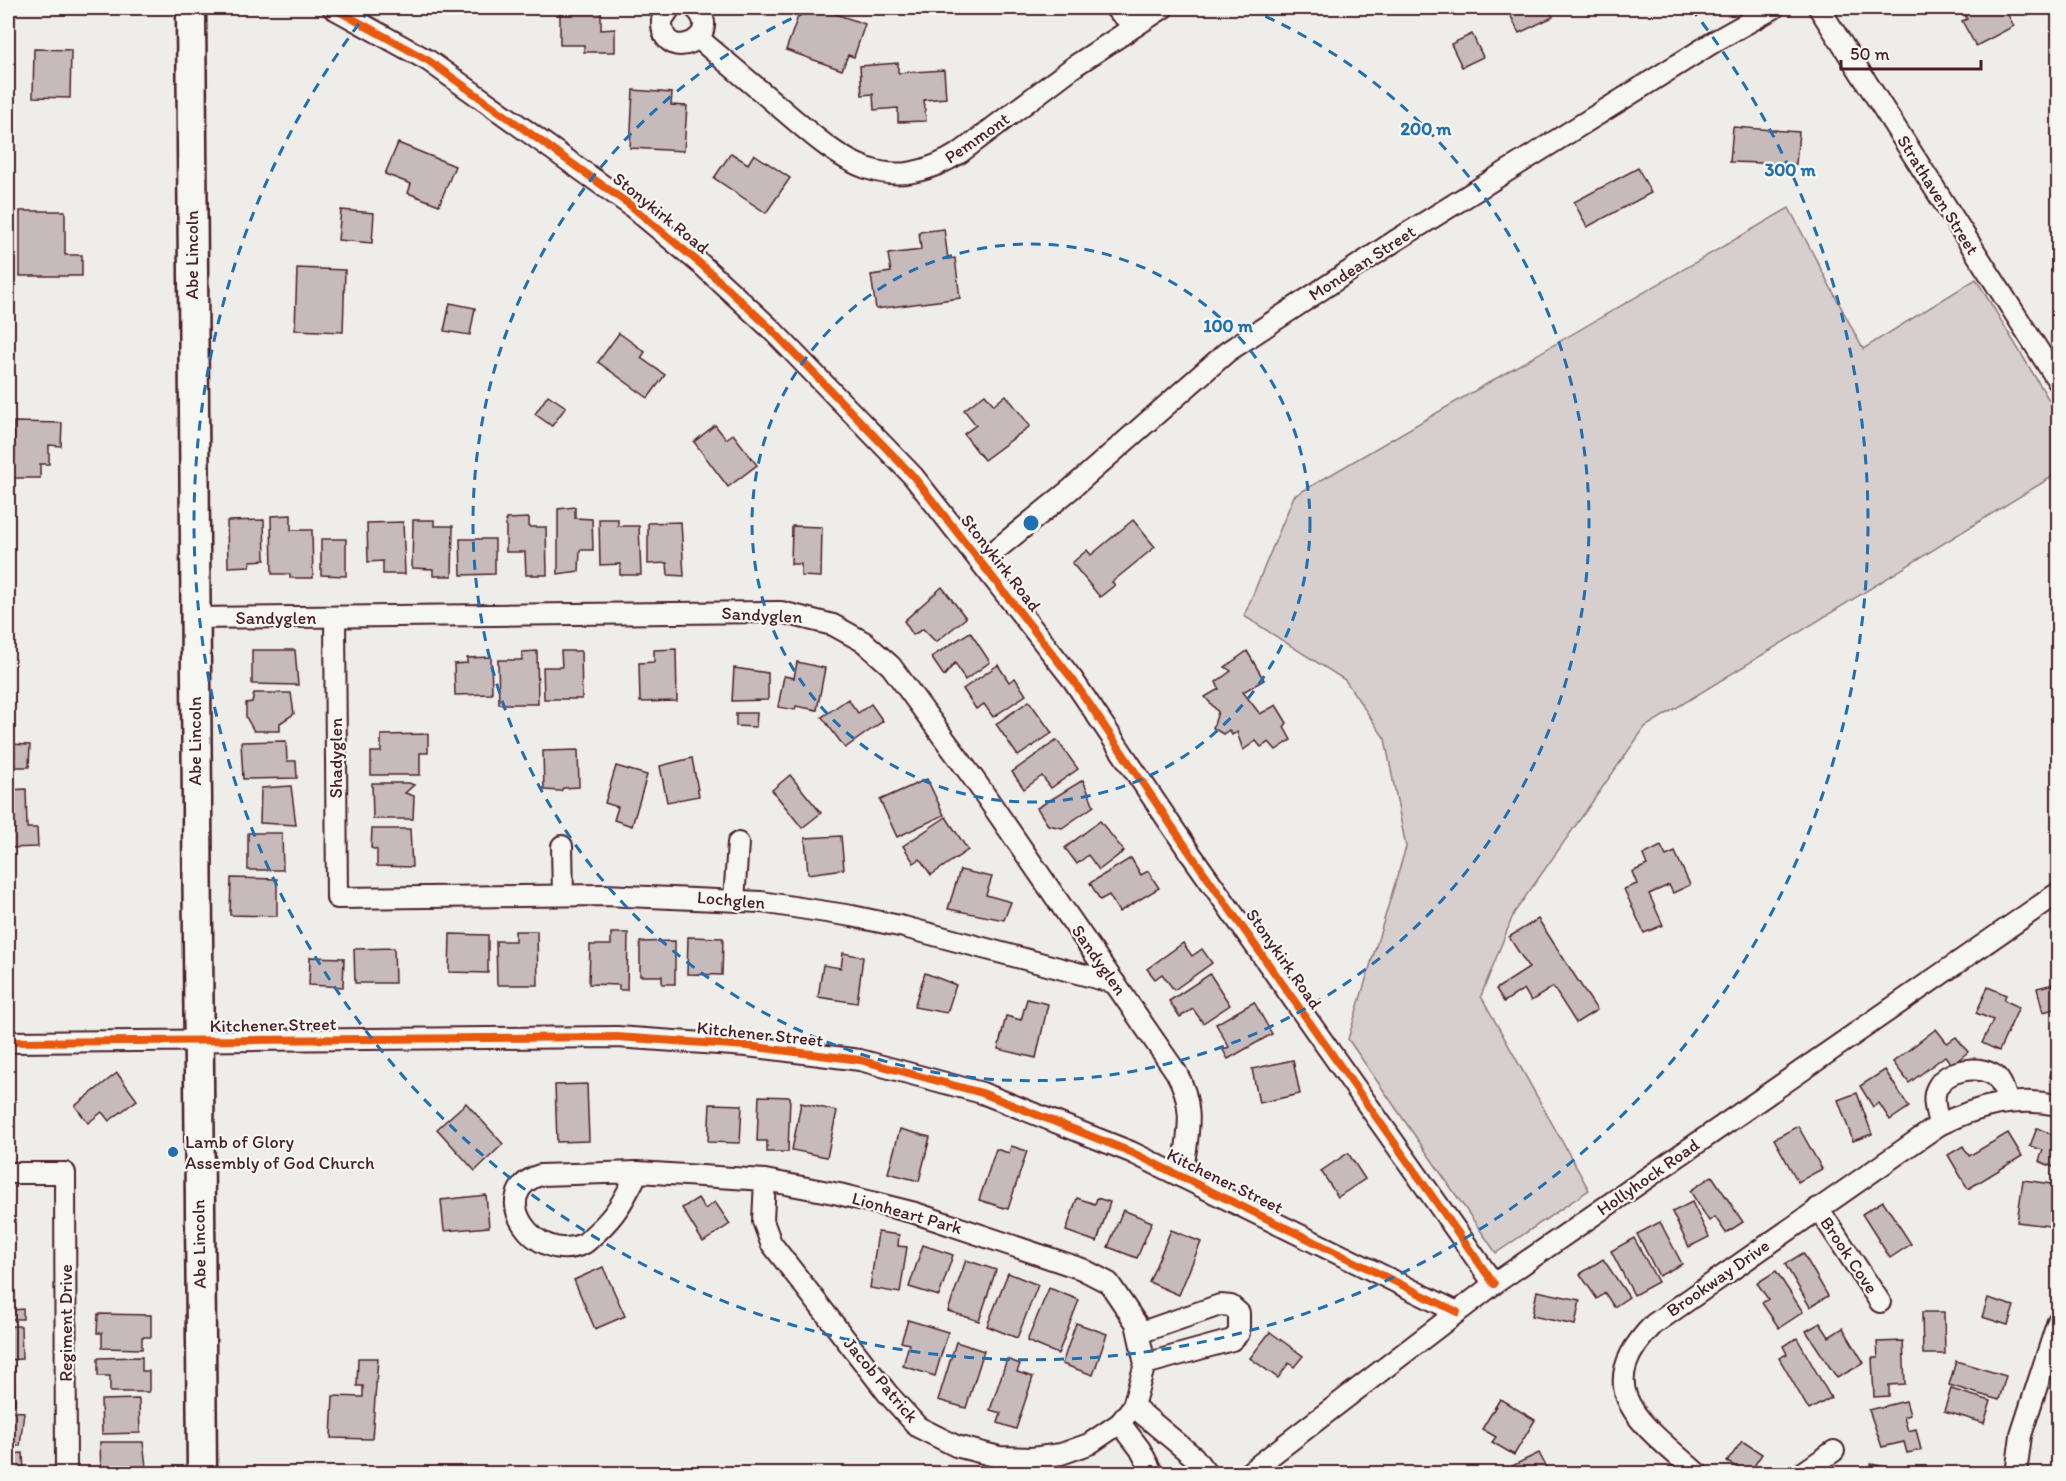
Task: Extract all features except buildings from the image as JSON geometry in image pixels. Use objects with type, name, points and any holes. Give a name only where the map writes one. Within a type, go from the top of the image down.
[{"type":"street","name":"Abe Lincoln","points":[[191,8],[202,1473]]},
{"type":"street","name":"Stonykirk Road","points":[[333,8],[429,61],[630,205],[703,266],[770,328],[913,476],[1073,680],[1190,853],[1494,1284]]},
{"type":"street","points":[[670,8],[662,20],[661,27],[667,39],[685,45],[698,38],[704,25],[703,18],[695,8]]},
{"type":"street","points":[[1114,8],[1135,26]]},
{"type":"street","name":"Pemmont","points":[[698,38],[828,148],[857,166],[889,174],[911,173],[943,164],[1076,65],[1163,8]]},
{"type":"street","name":"Mondean Street","points":[[981,562],[1071,489],[1227,352],[1405,235],[1717,40],[1774,8]]},
{"type":"street","name":"Strathaven Street","points":[[1819,8],[2058,381]]},
{"type":"street","name":"Sandyglen","points":[[194,618],[763,612],[799,615],[833,625],[864,642],[891,666],[976,782],[1185,1088],[1190,1115],[1182,1177]]},
{"type":"street","name":"Shadyglen","points":[[335,618],[337,898]]},
{"type":"street","points":[[734,900],[738,843]]},
{"type":"street","points":[[562,846],[563,895]]},
{"type":"street","name":"Hollyhock Road","points":[[1247,1473],[1494,1284],[2058,893]]},
{"type":"street","name":"Lochglen","points":[[337,898],[563,895],[684,896],[734,900],[852,916],[904,927],[1115,984]]},
{"type":"street","name":"Kitchener Street","points":[[8,1042],[617,1037],[747,1046],[860,1060],[982,1093],[1131,1152],[1457,1312]]},
{"type":"street","points":[[1939,1125],[1934,1101],[1937,1089],[1947,1076],[1962,1071],[1992,1074],[2001,1083],[2008,1102]]},
{"type":"street","name":"Brookway Drive","points":[[1698,1473],[1638,1418],[1626,1400],[1623,1380],[1625,1361],[1635,1342],[1654,1324],[1939,1125],[1974,1110],[2008,1102],[2042,1102],[2058,1105]]},
{"type":"street","name":"Lionheart Park","points":[[638,1172],[616,1215],[583,1244],[562,1247],[544,1245],[532,1237],[519,1219],[516,1205],[518,1189],[526,1179],[540,1175],[638,1172],[765,1180],[839,1194],[915,1213],[1082,1269],[1109,1283],[1123,1301],[1139,1333],[1145,1364],[1133,1406]]},
{"type":"street","name":"Regiment Drive","points":[[8,1173],[65,1173],[66,1473]]},
{"type":"street","name":"Jacob Patrick","points":[[765,1180],[763,1221],[771,1243],[888,1394],[918,1426],[956,1446],[999,1457],[1032,1458],[1062,1454],[1089,1444],[1120,1423],[1133,1406]]},
{"type":"street","name":"Brook Cove","points":[[1818,1208],[1881,1302]]},
{"type":"street","points":[[1139,1333],[1221,1305],[1231,1306],[1239,1313],[1239,1333],[1232,1340],[1145,1364]]},
{"type":"street","points":[[1189,1316],[1197,1350]]},
{"type":"street","points":[[2016,1473],[2021,1435],[2058,1321]]},
{"type":"street","points":[[1133,1406],[1194,1456],[1207,1473]]},
{"type":"street","points":[[1120,1423],[1149,1466],[1170,1438]]},
{"type":"street","points":[[1801,1473],[1834,1451]]},
{"type":"shaded area","points":[[1789,208],[1863,349],[1976,279],[2058,415],[2058,473],[1645,727],[1514,913],[1481,996],[1589,1190],[1496,1253],[1348,1039],[1406,847],[1385,739],[1345,680],[1244,616],[1294,496]]},
{"type":"cycle path","points":[[333,8],[429,61],[630,205],[703,266],[770,328],[913,476],[1073,680],[1190,853],[1494,1284]]},
{"type":"cycle path","points":[[8,1042],[617,1037],[747,1046],[860,1060],[982,1093],[1131,1152],[1457,1312]]},
{"type":"place","name":"Lamb of Glory Assembly of God Church","points":[[173,1152]]}]
